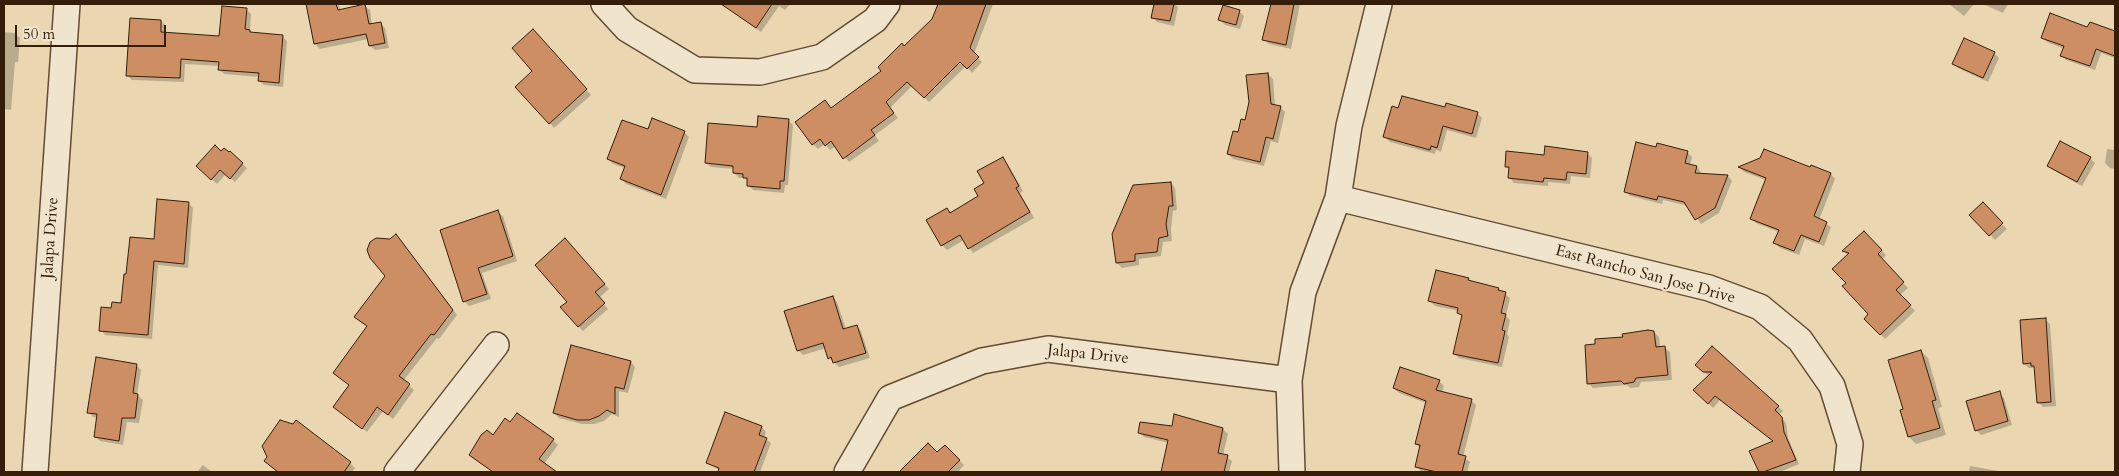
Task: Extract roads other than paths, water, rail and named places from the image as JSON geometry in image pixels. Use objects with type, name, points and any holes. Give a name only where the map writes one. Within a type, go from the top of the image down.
[{"type":"street","name":"Jalapa Drive","points":[[35,472],[67,4]]},
{"type":"street","points":[[604,4],[627,29],[695,70],[760,72],[822,57],[875,20],[887,4]]},
{"type":"street","points":[[1292,472],[1289,380],[1303,292],[1338,198],[1349,126],[1379,4]]},
{"type":"street","name":"East Rancho San Jose Drive","points":[[1338,198],[1709,288],[1760,307],[1800,340],[1832,386],[1850,444],[1847,472]]},
{"type":"street","points":[[396,472],[496,345]]},
{"type":"street","name":"Jalapa Drive","points":[[847,472],[890,398],[982,361],[1048,349],[1289,380]]}]
